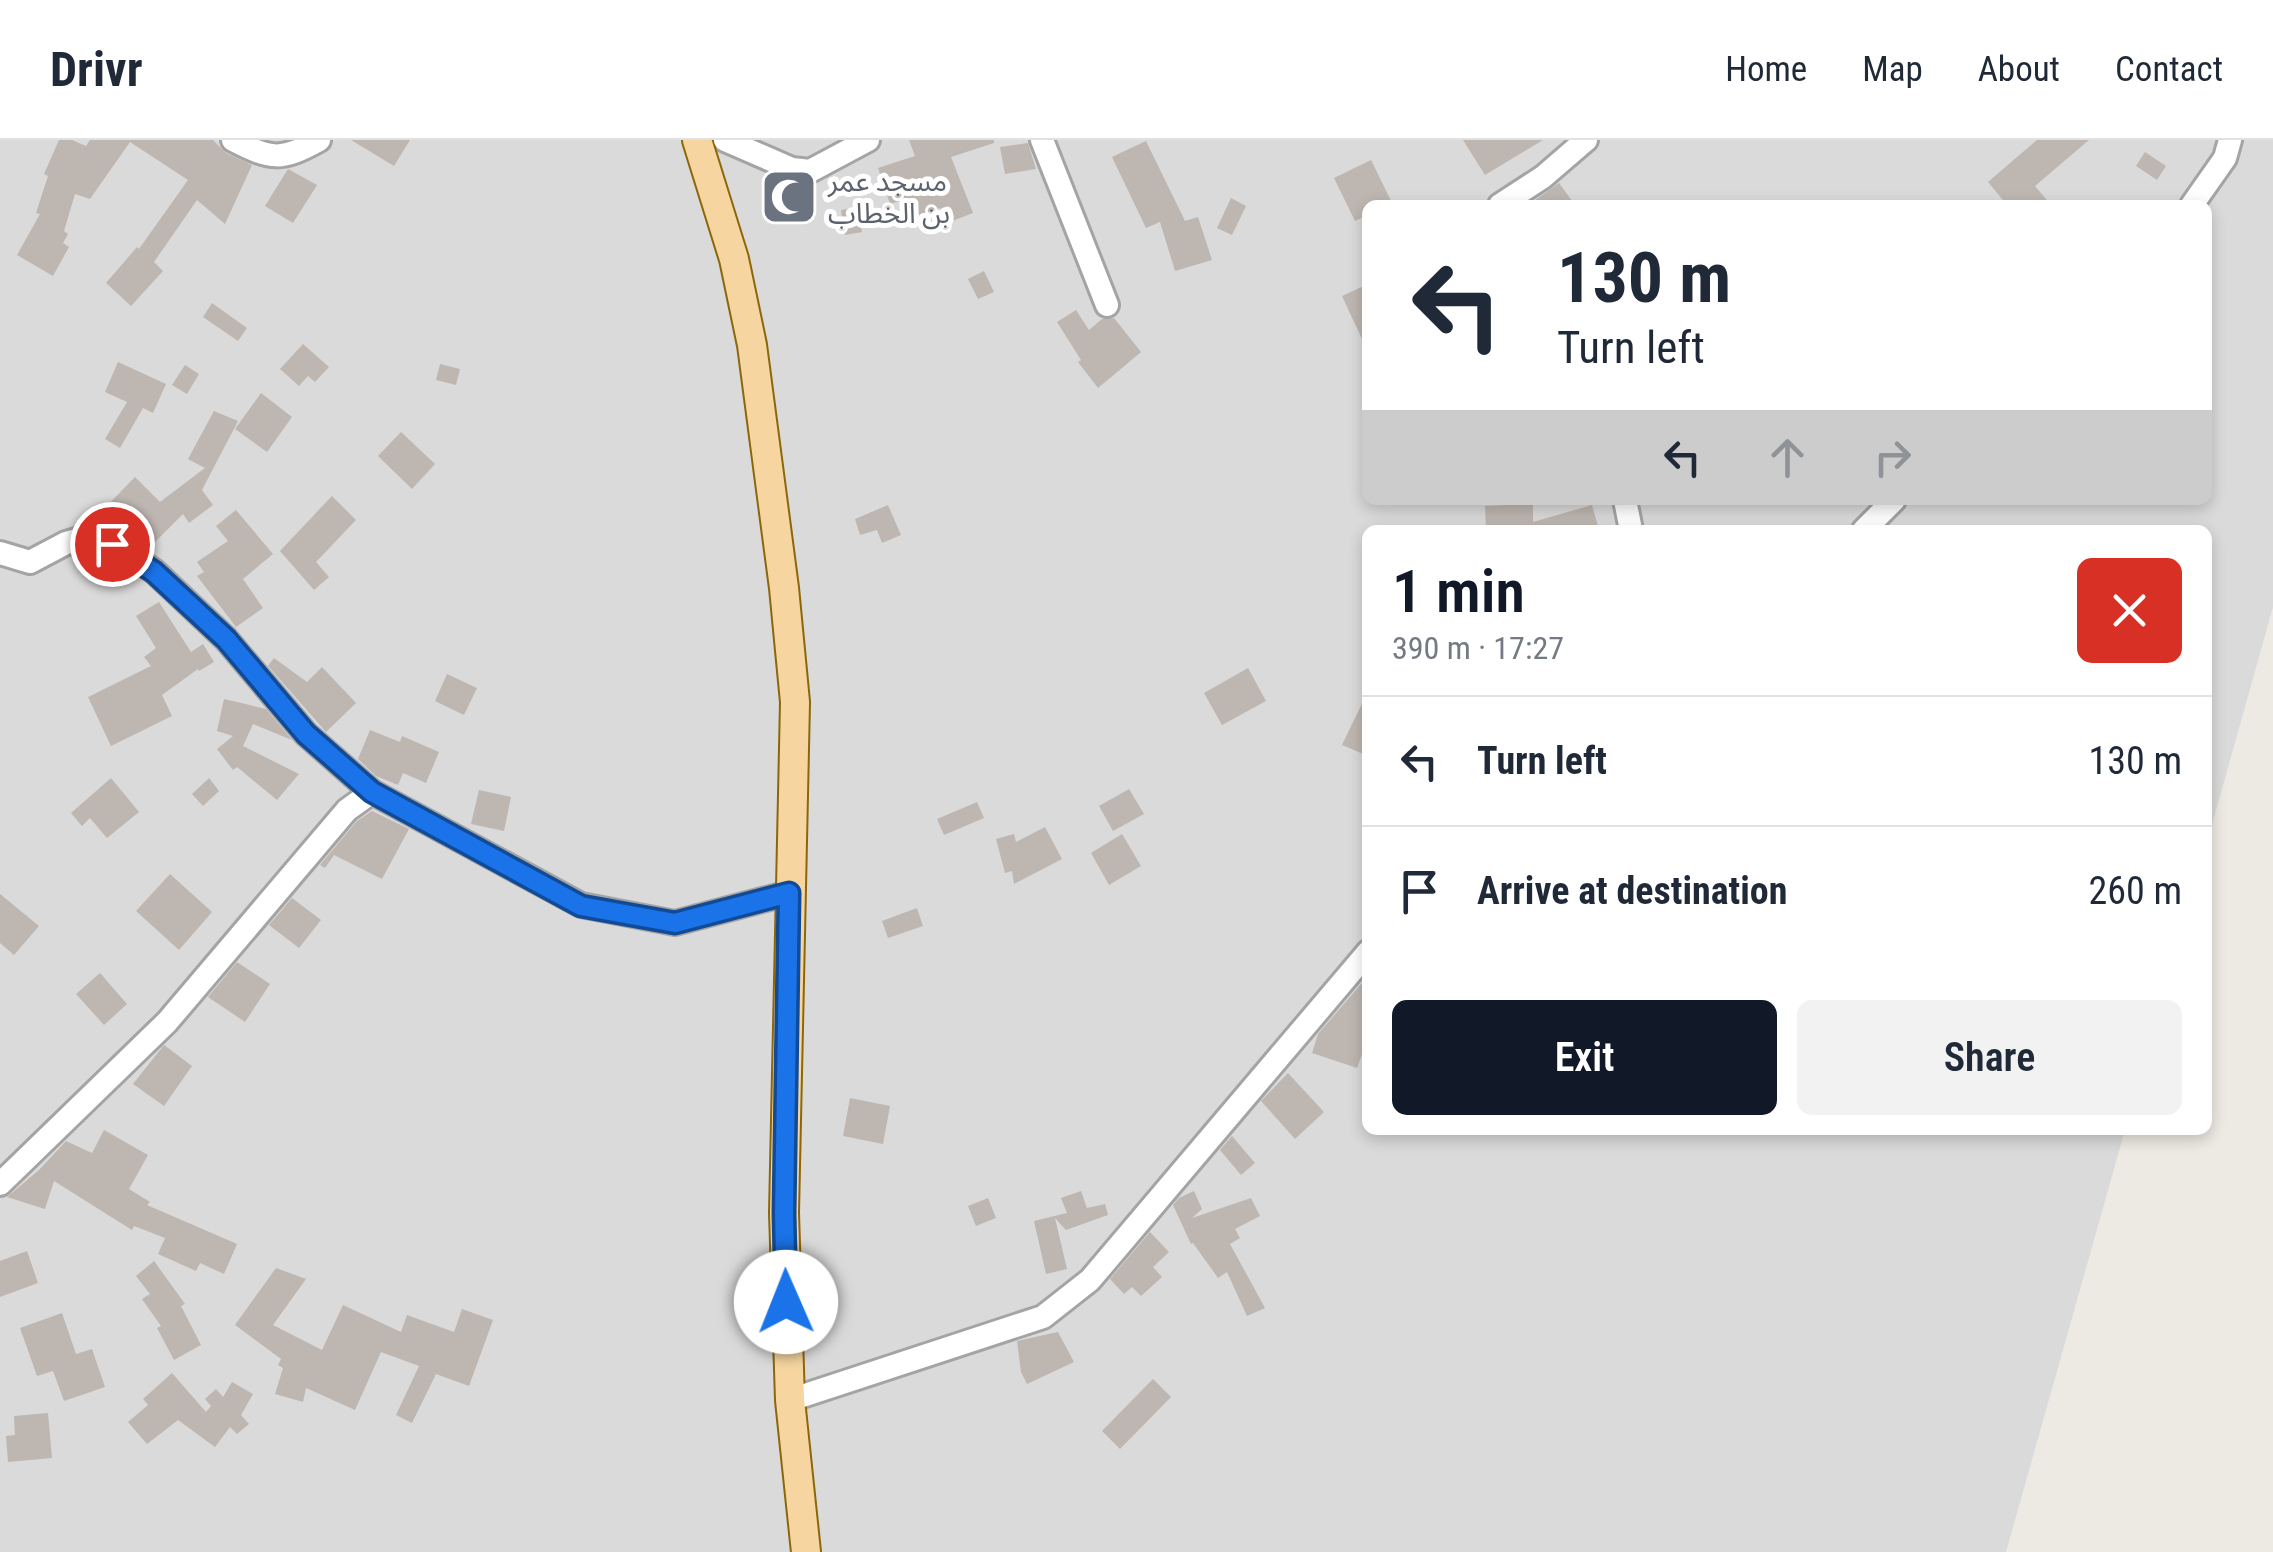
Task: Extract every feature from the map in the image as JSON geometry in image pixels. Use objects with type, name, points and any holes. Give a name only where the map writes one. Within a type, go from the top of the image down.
[{"type":"main road","points":[[697,140],[745,308],[784,588],[795,702],[784,1213],[790,1400],[806,1552]]},
{"type":"street","points":[[233,140],[258,153],[280,158],[320,140]]},
{"type":"street","points":[[725,140],[792,169],[810,171],[868,140]]},
{"type":"street","points":[[1042,140],[1107,305]]},
{"type":"street","points":[[1507,200],[1586,140]]},
{"type":"street","points":[[2196,200],[2225,158],[2230,140]]},
{"type":"street","points":[[1869,525],[1889,505]]},
{"type":"street","points":[[0,553],[30,562],[66,543],[97,534],[154,572],[212,626],[306,734],[372,792],[581,906],[675,923],[789,893]]},
{"type":"street","points":[[0,1184],[166,1022],[346,810],[372,792]]},
{"type":"street","points":[[790,1400],[1043,1317],[1090,1280],[1362,959]]},
{"type":"shaded area","points":[[0,140],[2273,140],[2273,607],[2212,825],[2212,525],[1362,525],[1362,1135],[2124,1135],[2006,1552],[0,1552]]},
{"type":"building","points":[[59,140],[86,146],[90,140],[213,140],[226,153],[252,165],[225,224],[197,200],[154,262],[163,271],[131,306],[106,283],[139,249],[188,180],[130,142],[90,199],[75,194],[64,231],[68,234],[63,243],[69,247],[53,276],[17,255],[40,214],[36,213],[48,176],[44,174]]},
{"type":"building","points":[[351,140],[410,140],[394,166]]},
{"type":"building","points":[[909,140],[994,140],[951,157],[973,213],[947,223],[940,208],[915,216],[908,198],[890,204],[878,168],[915,156]]},
{"type":"building","points":[[1463,140],[1543,140],[1485,175]]},
{"type":"building","points":[[2037,140],[2089,140],[2035,186],[2047,200],[2003,200],[1988,182]]},
{"type":"building","points":[[1146,141],[1185,221],[1198,217],[1212,260],[1175,271],[1160,222],[1146,228],[1112,157]]},
{"type":"building","points":[[1028,143],[1036,169],[1005,174],[1000,147]]},
{"type":"building","points":[[2145,152],[2166,166],[2157,180],[2136,166]]},
{"type":"building","points":[[1371,160],[1391,200],[1362,200],[1362,218],[1355,221],[1334,178]]},
{"type":"building","points":[[288,169],[317,185],[293,223],[265,206]]},
{"type":"building","points":[[1559,183],[1571,200],[1535,200]]},
{"type":"building","points":[[1231,198],[1246,206],[1232,235],[1217,228]]},
{"type":"building","points":[[858,207],[862,232],[845,235],[841,210]]},
{"type":"building","points":[[984,271],[994,292],[978,299],[968,279]]},
{"type":"building","points":[[1362,287],[1362,339],[1342,296]]},
{"type":"building","points":[[212,303],[247,328],[238,341],[203,317]]},
{"type":"building","points":[[1076,310],[1089,330],[1102,319],[1114,318],[1141,352],[1098,388],[1078,362],[1081,360],[1057,322]]},
{"type":"building","points":[[303,344],[329,367],[315,382],[308,376],[299,386],[280,369]]},
{"type":"building","points":[[118,362],[166,384],[153,413],[143,408],[120,448],[105,439],[127,402],[105,392]]},
{"type":"building","points":[[440,364],[460,369],[456,385],[436,380]]},
{"type":"building","points":[[185,365],[199,374],[187,394],[172,385]]},
{"type":"building","points":[[261,393],[292,417],[267,452],[235,429]]},
{"type":"building","points":[[214,411],[238,421],[202,490],[213,505],[189,523],[183,514],[148,549],[114,527],[100,513],[135,477],[160,502],[205,468],[188,459]]},
{"type":"building","points":[[401,432],[435,464],[412,489],[378,456]]},
{"type":"building","points":[[332,496],[356,520],[316,562],[329,577],[314,590],[280,551]]},
{"type":"building","points":[[888,505],[901,535],[882,543],[877,530],[860,535],[855,519]]},
{"type":"building","points":[[1533,505],[1533,522],[1592,505],[1598,525],[1486,525],[1485,506]]},
{"type":"building","points":[[236,510],[273,554],[243,579],[263,608],[236,627],[197,576],[204,572],[197,562],[228,541],[216,526]]},
{"type":"building","points":[[159,602],[191,652],[203,644],[214,662],[162,695],[172,716],[111,746],[88,697],[151,666],[144,657],[156,648],[136,616]]},
{"type":"building","points":[[274,658],[307,682],[322,667],[356,703],[326,732],[268,666]]},
{"type":"building","points":[[1248,668],[1266,701],[1222,725],[1204,693]]},
{"type":"building","points":[[447,674],[477,688],[464,715],[435,701]]},
{"type":"building","points":[[224,699],[266,709],[292,740],[253,724],[243,746],[299,774],[277,800],[237,767],[233,770],[217,749],[233,736],[217,731]]},
{"type":"building","points":[[1362,703],[1362,753],[1342,745]]},
{"type":"building","points":[[370,730],[400,742],[402,736],[439,752],[426,783],[403,773],[398,785],[376,776],[358,759]]},
{"type":"building","points":[[111,778],[139,812],[107,838],[90,818],[82,826],[71,813]]},
{"type":"building","points":[[209,778],[219,791],[203,806],[192,794]]},
{"type":"building","points":[[1129,789],[1144,814],[1113,831],[1099,806]]},
{"type":"building","points":[[479,790],[511,797],[504,831],[471,824]]},
{"type":"building","points":[[977,802],[984,818],[944,835],[937,819]]},
{"type":"building","points":[[372,811],[409,829],[382,879],[334,855],[325,868],[320,865],[357,821]]},
{"type":"building","points":[[1045,827],[1062,859],[1014,884],[1012,871],[1005,873],[996,839],[1014,834],[1016,842]]},
{"type":"building","points":[[1122,834],[1141,866],[1109,885],[1091,853]]},
{"type":"building","points":[[170,874],[212,912],[179,950],[136,911]]},
{"type":"building","points":[[0,894],[39,926],[14,955],[0,943]]},
{"type":"building","points":[[292,898],[321,920],[299,948],[269,925]]},
{"type":"building","points":[[917,908],[923,926],[888,938],[882,921]]},
{"type":"building","points":[[237,962],[270,984],[245,1022],[208,997]]},
{"type":"building","points":[[100,973],[127,1004],[104,1025],[76,994]]},
{"type":"building","points":[[1362,983],[1362,1054],[1357,1068],[1312,1053],[1318,1034]]},
{"type":"building","points":[[164,1045],[192,1066],[164,1106],[133,1084]]},
{"type":"building","points":[[1288,1073],[1324,1112],[1295,1139],[1261,1101]]},
{"type":"building","points":[[850,1098],[890,1106],[883,1144],[843,1136]]},
{"type":"building","points":[[104,1130],[148,1155],[129,1189],[150,1202],[147,1205],[237,1244],[224,1274],[200,1263],[196,1271],[158,1254],[165,1238],[134,1226],[132,1230],[54,1181],[45,1209],[7,1197],[66,1141],[92,1153]]},
{"type":"building","points":[[1232,1136],[1255,1163],[1241,1175],[1220,1150]]},
{"type":"building","points":[[1081,1191],[1087,1208],[1105,1204],[1108,1215],[1066,1230],[1055,1218],[1067,1269],[1046,1274],[1034,1221],[1067,1213],[1061,1198]]},
{"type":"building","points":[[1194,1191],[1202,1209],[1192,1218],[1251,1198],[1260,1216],[1235,1229],[1240,1238],[1230,1244],[1265,1308],[1247,1316],[1227,1272],[1218,1278],[1191,1244],[1173,1205]]},
{"type":"building","points":[[988,1198],[996,1218],[976,1226],[968,1206]]},
{"type":"building","points":[[1150,1232],[1169,1252],[1153,1267],[1162,1277],[1141,1296],[1132,1287],[1124,1294],[1110,1279]]},
{"type":"building","points":[[27,1251],[38,1283],[0,1297],[0,1261]]},
{"type":"building","points":[[154,1261],[185,1304],[181,1306],[201,1345],[174,1360],[157,1328],[161,1326],[142,1299],[150,1294],[136,1276]]},
{"type":"building","points":[[276,1268],[306,1279],[273,1325],[322,1350],[343,1305],[401,1332],[407,1315],[454,1332],[462,1309],[493,1320],[469,1386],[436,1374],[412,1423],[396,1415],[419,1366],[381,1352],[355,1410],[306,1388],[303,1402],[275,1394],[283,1368],[278,1365],[281,1359],[235,1325]]},
{"type":"building","points":[[62,1313],[76,1354],[92,1349],[105,1387],[64,1401],[53,1371],[37,1376],[20,1328]]},
{"type":"building","points":[[1058,1332],[1074,1362],[1027,1384],[1021,1372],[1017,1341]]},
{"type":"building","points":[[172,1373],[206,1412],[211,1406],[205,1399],[216,1389],[223,1397],[232,1382],[253,1394],[241,1415],[249,1424],[237,1434],[230,1427],[215,1447],[178,1420],[147,1444],[128,1422],[148,1405],[143,1399]]},
{"type":"building","points":[[1153,1379],[1171,1397],[1120,1449],[1102,1431]]},
{"type":"building","points":[[48,1413],[52,1458],[8,1462],[6,1436],[15,1435],[14,1416]]},
{"type":"place","name":"مسجد عمر بن الخطاب","points":[[789,197]]},
{"type":"route","points":[[112,544],[154,572],[226,639],[306,734],[372,792],[581,906],[675,923],[789,893],[786,1302]]}]
